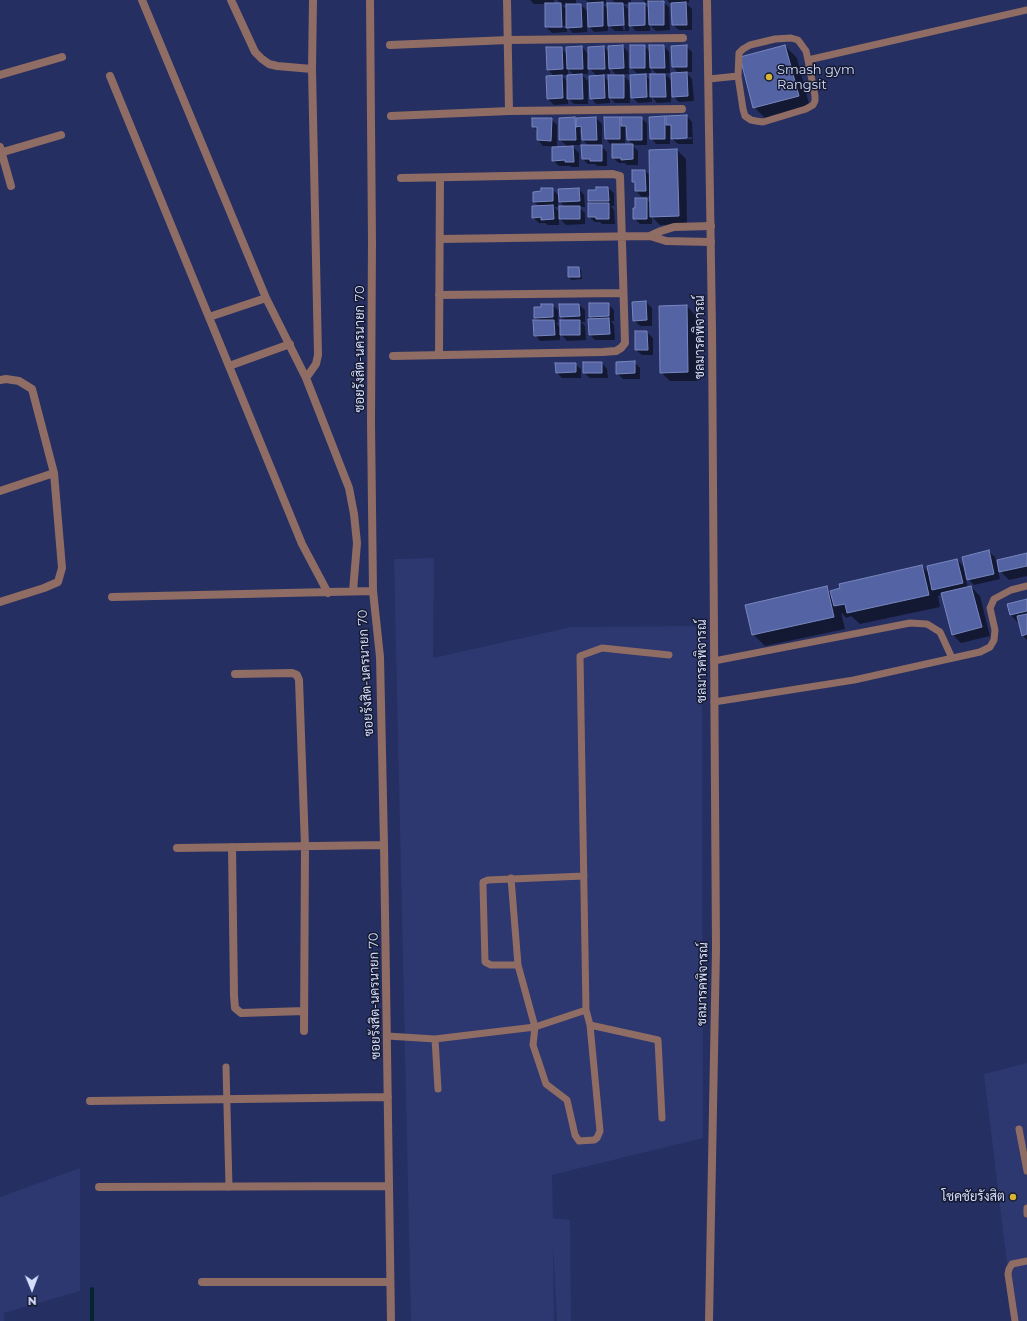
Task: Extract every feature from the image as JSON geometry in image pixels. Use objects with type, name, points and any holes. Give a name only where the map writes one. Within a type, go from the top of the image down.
[{"type":"street","points":[[142,0],[266,298],[306,378],[349,488],[354,514],[357,543],[353,591]]},
{"type":"street","points":[[231,0],[256,52],[262,59],[269,64],[277,66],[312,69]]},
{"type":"street","points":[[306,378],[316,364],[318,355],[312,69],[313,0]]},
{"type":"street","name":"ซอยรังสิต-นครนายก 70","points":[[370,0],[373,591],[380,657],[388,1097],[390,1321]]},
{"type":"street","points":[[507,0],[509,111]]},
{"type":"street","name":"ชลมารคพิจารณ์","points":[[707,0],[711,226],[716,948],[709,1321]]},
{"type":"street","points":[[390,45],[508,40],[684,38]]},
{"type":"street","points":[[0,75],[62,57]]},
{"type":"street","points":[[110,76],[302,544],[328,593]]},
{"type":"street","points":[[391,116],[509,111],[682,109]]},
{"type":"street","points":[[11,186],[1,151],[61,135]]},
{"type":"street","points":[[393,356],[616,351],[625,343],[620,176],[613,174],[402,178]]},
{"type":"street","points":[[439,355],[440,178]]},
{"type":"street","points":[[650,236],[674,227],[711,226]]},
{"type":"street","points":[[440,239],[650,236],[666,241],[711,242]]},
{"type":"street","points":[[439,295],[624,293]]},
{"type":"street","points":[[209,317],[266,298]]},
{"type":"street","points":[[228,366],[290,344]]},
{"type":"street","points":[[0,380],[6,379],[19,381],[32,389],[54,473],[62,568],[58,582],[0,602]]},
{"type":"street","points":[[0,491],[54,473]]},
{"type":"street","points":[[112,597],[373,591]]},
{"type":"street","points":[[235,674],[292,672],[297,675],[299,680],[305,846],[304,1031]]},
{"type":"street","points":[[177,848],[384,845]]},
{"type":"street","points":[[232,847],[235,1008],[241,1013],[304,1011]]},
{"type":"street","points":[[90,1102],[388,1097]]},
{"type":"street","points":[[99,1187],[389,1186]]},
{"type":"street","points":[[202,1282],[390,1282]]},
{"type":"lane","points":[[808,60],[1027,10]]},
{"type":"lane","points":[[791,38],[798,40],[802,44],[806,51],[808,60],[815,96],[813,105],[806,109],[763,122],[756,122],[745,116],[742,109],[738,76],[739,53],[743,49],[750,45],[775,39],[791,38]]},
{"type":"lane","points":[[709,79],[738,76]]},
{"type":"lane","points":[[714,702],[854,680],[980,652],[990,647],[994,640],[995,630],[990,608],[994,599],[1011,590],[1027,586]]},
{"type":"lane","points":[[714,661],[910,623],[927,624],[940,632],[952,658]]},
{"type":"lane","points":[[511,878],[518,965],[535,1027],[533,1045],[546,1084],[567,1100],[575,1135],[578,1141],[594,1140],[598,1138],[600,1131],[590,1025],[586,1010],[580,656],[602,648],[669,655]]},
{"type":"lane","points":[[518,965],[491,965],[485,962],[483,882],[488,880],[511,878],[584,876]]},
{"type":"lane","points":[[387,1036],[435,1039],[535,1027],[586,1010]]},
{"type":"lane","points":[[590,1025],[658,1040],[662,1118]]},
{"type":"lane","points":[[435,1039],[438,1089]]},
{"type":"lane","points":[[226,1067],[229,1187]]},
{"type":"lane","points":[[1019,1129],[1027,1171]]},
{"type":"lane","points":[[1027,1208],[1027,1214]]},
{"type":"lane","points":[[1015,1321],[1008,1274],[1012,1264],[1027,1261]]},
{"type":"shaded area","points":[[434,558],[433,658],[571,627],[702,626],[703,1138],[552,1175],[553,1218],[570,1220],[571,1321],[557,1321],[553,1244],[554,1321],[411,1321],[394,559]]},
{"type":"shaded area","name":"โชคชัยรังสิต","points":[[1027,1063],[1027,1321],[1014,1321],[984,1074]]},
{"type":"shaded area","points":[[80,1168],[80,1291],[4,1313],[4,1321],[0,1321],[0,1197]]},
{"type":"building","points":[[648,1],[664,1],[664,25],[649,25]]},
{"type":"building","points":[[603,2],[603,26],[588,27],[587,3]]},
{"type":"building","points":[[686,2],[687,25],[672,25],[671,3]]},
{"type":"building","points":[[545,3],[561,3],[562,27],[545,27]]},
{"type":"building","points":[[607,3],[623,3],[624,25],[608,26]]},
{"type":"building","points":[[629,3],[645,3],[645,25],[629,26]]},
{"type":"building","points":[[566,4],[581,4],[582,27],[566,28]]},
{"type":"building","points":[[623,45],[624,68],[609,69],[608,46]]},
{"type":"building","points":[[630,45],[645,45],[645,68],[630,68]]},
{"type":"building","points":[[649,45],[664,45],[665,68],[650,68]]},
{"type":"building","points":[[687,45],[687,67],[672,67],[671,46]]},
{"type":"building","name":"Smash gym Rangsit","points":[[785,45],[799,96],[753,108],[740,57]]},
{"type":"building","points":[[582,46],[583,69],[567,69],[566,47]]},
{"type":"building","points":[[604,46],[605,69],[588,69],[588,47]]},
{"type":"building","points":[[546,47],[562,47],[563,69],[547,70]]},
{"type":"building","points":[[687,72],[688,96],[672,97],[671,73]]},
{"type":"building","points":[[582,74],[583,99],[567,99],[567,75]]},
{"type":"building","points":[[646,74],[647,97],[631,98],[630,75]]},
{"type":"building","points":[[650,74],[665,74],[666,97],[650,97]]},
{"type":"building","points":[[562,75],[563,98],[547,99],[546,76]]},
{"type":"building","points":[[604,75],[605,98],[590,99],[589,76]]},
{"type":"building","points":[[608,75],[624,75],[624,98],[609,98]]},
{"type":"building","points":[[687,115],[687,138],[671,139],[671,125],[666,125],[666,116]]},
{"type":"building","points":[[665,116],[665,139],[650,139],[649,117]]},
{"type":"building","points":[[575,117],[576,140],[559,140],[559,118]]},
{"type":"building","points":[[596,117],[597,140],[582,140],[581,126],[576,127],[576,118]]},
{"type":"building","points":[[604,117],[620,117],[620,139],[605,139]]},
{"type":"building","points":[[621,117],[642,117],[642,140],[627,140],[626,126],[621,126]]},
{"type":"building","points":[[532,118],[552,118],[551,141],[537,140],[537,127],[532,127]]},
{"type":"building","points":[[612,144],[633,144],[633,159],[621,160],[621,158],[612,158]]},
{"type":"building","points":[[581,145],[602,145],[602,161],[582,159]]},
{"type":"building","points":[[573,146],[574,162],[565,162],[565,160],[552,161],[552,147]]},
{"type":"building","points":[[677,149],[679,216],[650,217],[649,150]]},
{"type":"building","points":[[632,170],[645,170],[646,191],[635,191],[635,182],[632,182]]},
{"type":"building","points":[[596,187],[608,187],[609,201],[588,201],[588,190],[596,190]]},
{"type":"building","points":[[541,188],[553,188],[553,201],[533,202],[533,192],[541,191]]},
{"type":"building","points":[[579,188],[580,201],[559,202],[558,189]]},
{"type":"building","points":[[635,198],[647,198],[647,219],[633,219]]},
{"type":"building","points":[[588,203],[609,203],[609,219],[596,219],[596,217],[588,217]]},
{"type":"building","points":[[553,205],[554,219],[541,220],[541,217],[532,218],[532,206]]},
{"type":"building","points":[[559,206],[580,206],[580,219],[559,219]]},
{"type":"building","points":[[568,267],[579,267],[580,277],[568,277]]},
{"type":"building","points":[[646,301],[647,320],[633,321],[632,302]]},
{"type":"building","points":[[589,303],[609,303],[609,316],[589,317]]},
{"type":"building","points":[[541,304],[553,304],[553,317],[534,318],[534,307],[541,307]]},
{"type":"building","points":[[559,304],[579,304],[580,316],[560,317]]},
{"type":"building","points":[[687,305],[688,372],[660,373],[659,306]]},
{"type":"building","points":[[609,318],[610,334],[589,335],[588,319]]},
{"type":"building","points":[[533,320],[554,320],[555,335],[534,336]]},
{"type":"building","points":[[560,320],[580,320],[580,335],[560,335]]},
{"type":"building","points":[[635,331],[647,331],[648,350],[635,350]]},
{"type":"building","points":[[635,361],[635,373],[616,374],[616,362]]},
{"type":"building","points":[[583,362],[602,362],[602,373],[583,373]]},
{"type":"building","points":[[555,363],[576,363],[576,372],[556,373]]},
{"type":"building","points":[[989,550],[994,574],[967,580],[962,557]]},
{"type":"building","points":[[1027,553],[1027,566],[999,572],[997,560]]},
{"type":"building","points":[[957,559],[963,583],[932,590],[927,566]]},
{"type":"building","points":[[922,565],[929,595],[847,613],[845,604],[834,606],[830,591],[840,588],[839,584]]},
{"type":"building","points":[[827,586],[834,617],[752,635],[745,605]]},
{"type":"building","points":[[971,586],[982,627],[952,635],[941,593]]},
{"type":"building","points":[[1027,599],[1027,611],[1010,615],[1007,604]]},
{"type":"building","points":[[1027,614],[1027,634],[1022,636],[1017,616]]},
{"type":"waterway","points":[[92,1289],[92,1321]]},
{"type":"place","name":"Smash gym Rangsit","points":[[769,77]]},
{"type":"place","name":"โชคชัยรังสิต","points":[[1013,1197]]}]
